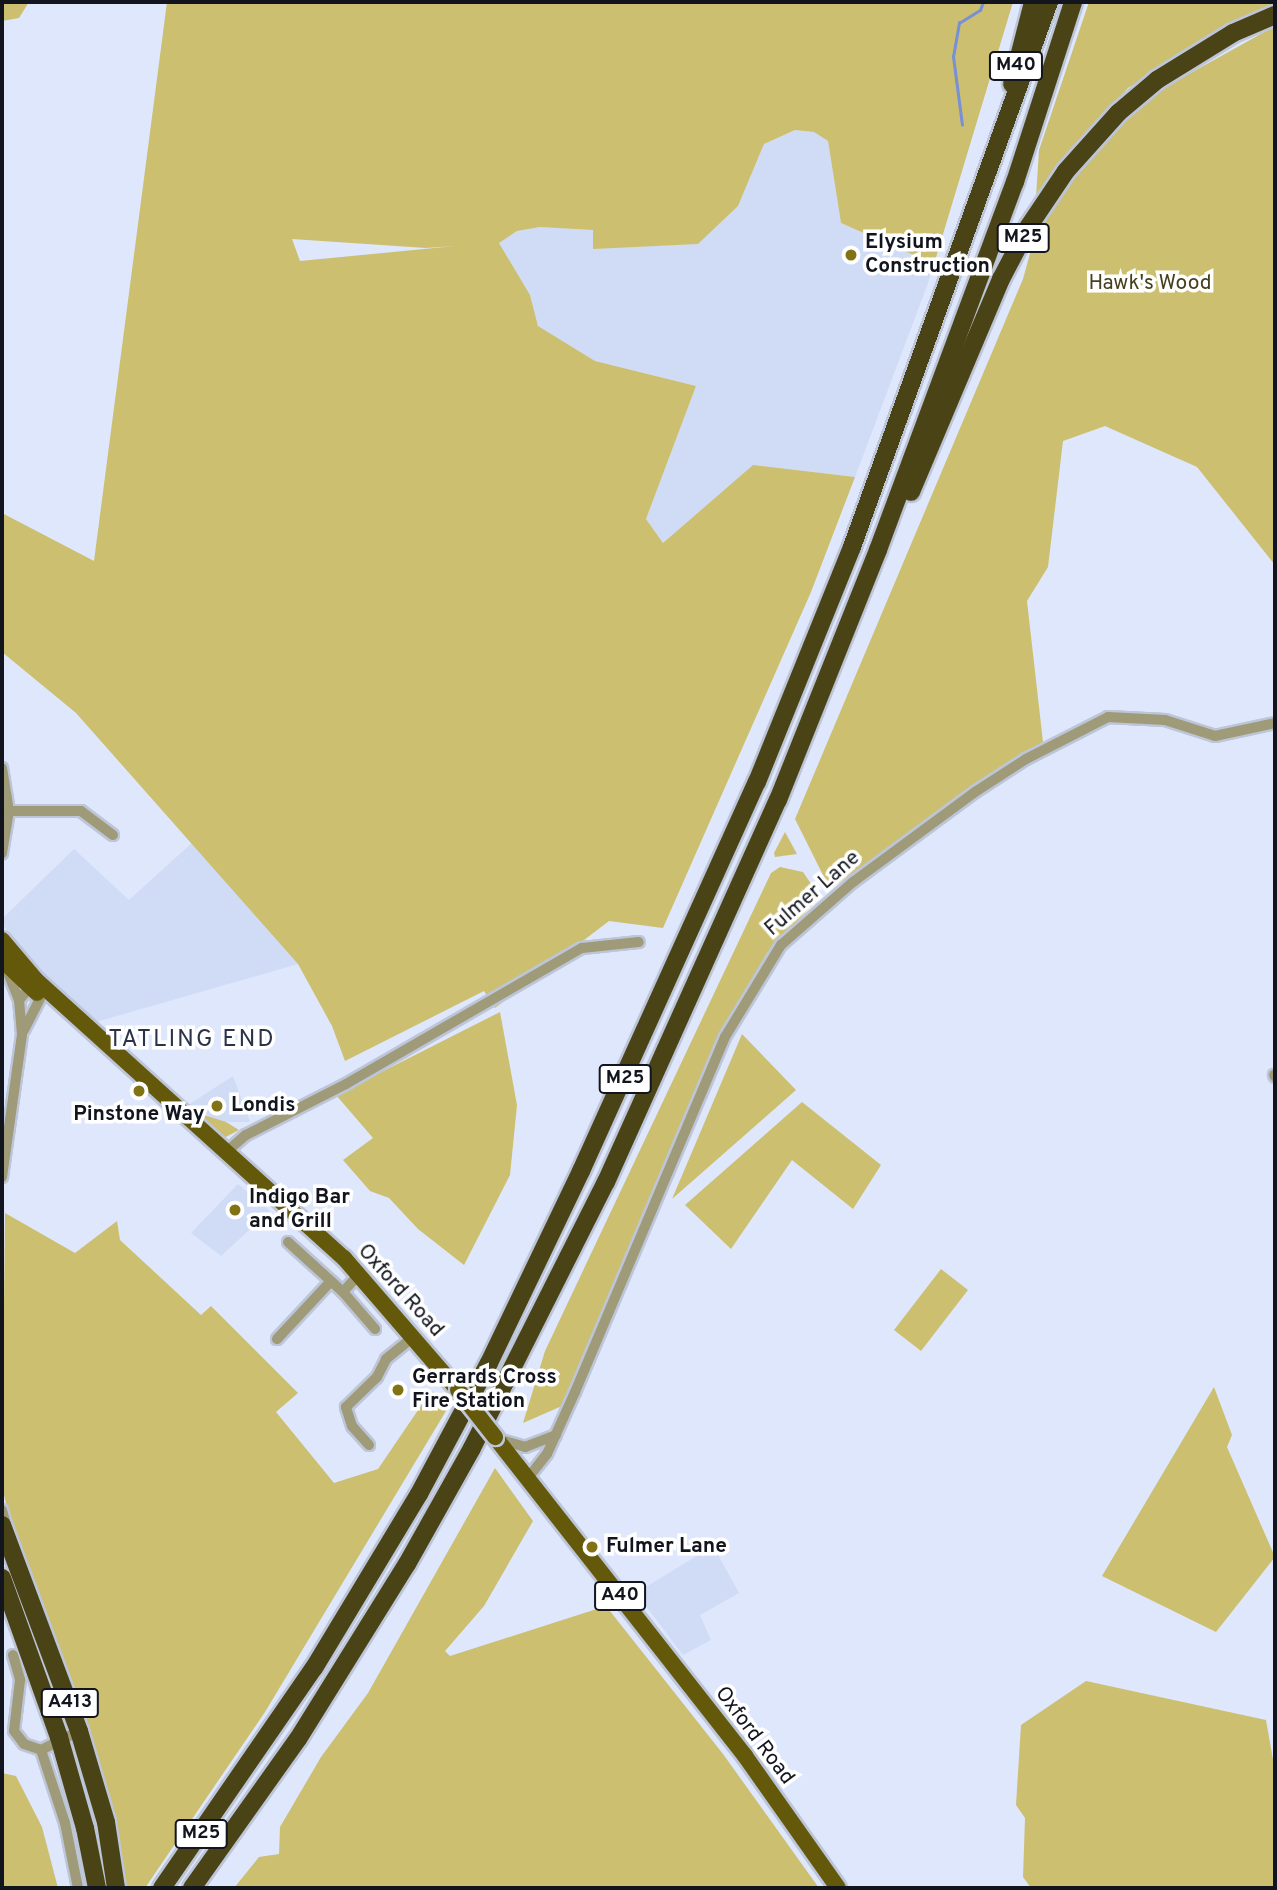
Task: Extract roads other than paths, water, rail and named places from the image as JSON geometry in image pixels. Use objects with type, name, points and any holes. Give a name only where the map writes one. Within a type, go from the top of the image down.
[{"type":"highway","name":"M40","points":[[1002,132],[1033,2]]},
{"type":"highway","name":"M25","points":[[162,1888],[314,1668],[419,1494],[489,1363],[581,1171],[683,950],[827,608],[1049,2]]},
{"type":"highway","name":"M25","points":[[192,1888],[298,1739],[373,1621],[510,1375],[664,1059],[778,800],[878,550],[1015,182],[1073,2]]},
{"type":"highway","name":"M25","points":[[878,550],[912,489],[1001,279],[1029,226],[1066,171],[1118,113],[1157,80],[1233,33],[1275,15]]},
{"type":"highway","name":"A413","points":[[2,1525],[79,1731],[106,1822],[116,1888]]},
{"type":"highway","name":"A413","points":[[2,1578],[59,1737],[86,1829],[97,1888]]},
{"type":"main road","name":"Oxford Road","points":[[2,940],[38,988],[359,1274],[414,1336],[745,1756],[838,1888]]},
{"type":"main road","name":"A40","points":[[2,961],[38,988]]},
{"type":"street","name":"Fulmer Lane","points":[[528,1478],[556,1435],[725,1037],[756,980],[788,939],[853,882],[975,792],[1027,759],[1108,717],[1165,720],[1215,736],[1275,723]]},
{"type":"street","points":[[2,768],[9,811],[2,853]]},
{"type":"street","points":[[9,811],[81,811],[113,835]]},
{"type":"street","points":[[225,1153],[246,1135],[346,1084],[582,948],[639,942]]},
{"type":"street","points":[[2,961],[19,1000],[22,1034]]},
{"type":"street","points":[[19,1000],[38,988]]},
{"type":"street","points":[[2,1177],[22,1034],[38,988]]},
{"type":"street","points":[[288,1242],[343,1292],[375,1329]]},
{"type":"street","points":[[343,1292],[359,1274]]},
{"type":"street","points":[[277,1339],[331,1281]]},
{"type":"street","points":[[369,1444],[352,1426],[346,1407],[377,1377],[386,1359],[414,1336]]},
{"type":"street","points":[[495,1437],[524,1447],[556,1435]]},
{"type":"street","points":[[2,1510],[12,1547]]},
{"type":"street","points":[[13,1655],[20,1680],[14,1731],[24,1744],[41,1750]]},
{"type":"street","points":[[41,1750],[59,1737],[79,1731]]},
{"type":"street","points":[[41,1750],[65,1823],[78,1888]]},
{"type":"waterway","points":[[962,125],[953,57],[959,23],[980,10],[983,2]]},
{"type":"place","name":"Elysium Construction","points":[[851,255]]},
{"type":"place","name":"Pinstone Way","points":[[139,1091]]},
{"type":"place","name":"Londis","points":[[217,1106]]},
{"type":"place","name":"Indigo Bar and Grill","points":[[235,1210]]},
{"type":"place","name":"Gerrards Cross Fire Station","points":[[398,1390]]},
{"type":"place","name":"Fulmer Lane","points":[[592,1547]]},
{"type":"district","name":"TATLING END","points":[[192,1041]]},
{"type":"park label","name":"Hawk's Wood","points":[[1150,284]]}]
